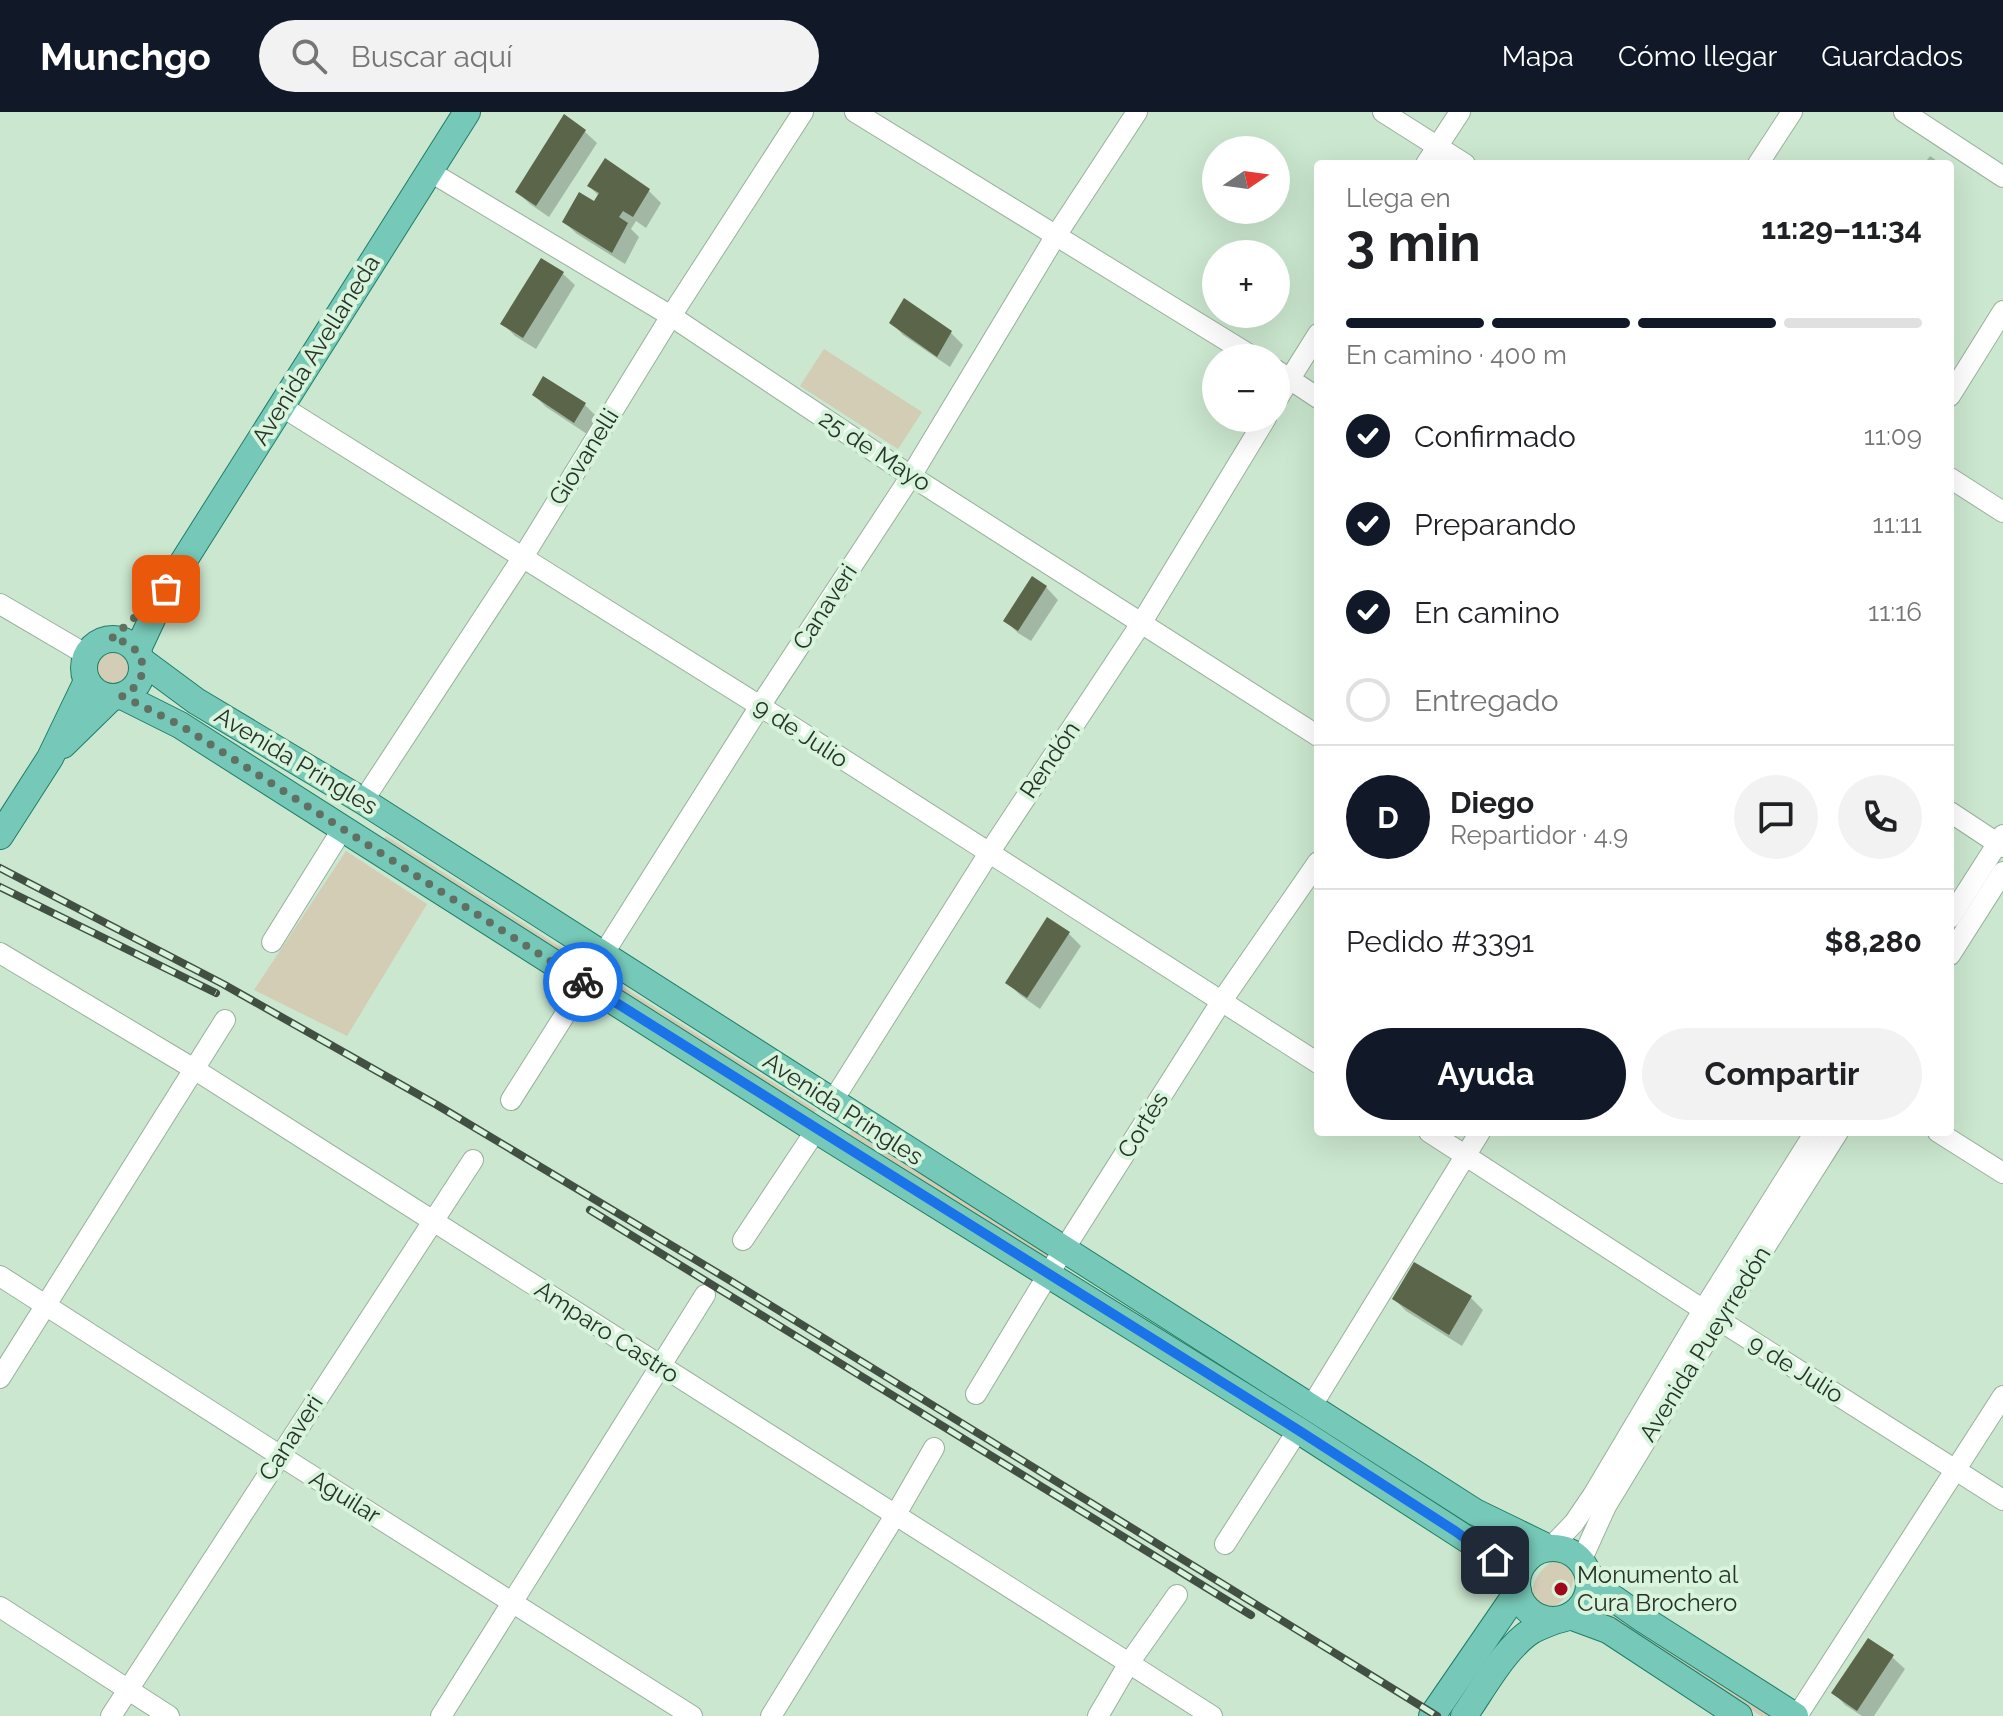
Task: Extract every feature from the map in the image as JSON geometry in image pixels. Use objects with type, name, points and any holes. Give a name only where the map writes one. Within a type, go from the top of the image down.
[{"type":"main road","name":"Avenida Avellaneda","points":[[140,656],[166,589],[467,112]]},
{"type":"main road","name":"Avenida Avellaneda","points":[[111,639],[166,589]]},
{"type":"main road","points":[[0,836],[50,758],[93,647],[111,639],[130,644],[140,656],[143,670],[141,679],[130,692],[117,696],[102,695],[93,689],[87,668]]},
{"type":"main road","name":"Avenida Pringles","points":[[140,656],[196,701],[363,801],[1064,1250],[1304,1418],[1473,1543],[1517,1585]]},
{"type":"main road","name":"Avenida Pringles","points":[[117,696],[180,725],[816,1130],[1049,1273],[1304,1418],[1475,1512],[1549,1548]]},
{"type":"main road","points":[[50,758],[117,696]]},
{"type":"main road","points":[[1432,1716],[1517,1585],[1520,1568],[1537,1551],[1549,1548],[1573,1553],[1600,1589],[1796,1716]]},
{"type":"main road","points":[[1464,1716],[1521,1639],[1534,1629],[1564,1618],[1580,1608],[1589,1586],[1584,1567]]},
{"type":"main road","points":[[1517,1585],[1521,1601],[1537,1616],[1547,1620],[1564,1618],[1608,1630],[1739,1716]]},
{"type":"street","name":"Giovanelli","points":[[363,801],[523,557],[671,316],[803,112]]},
{"type":"street","points":[[855,112],[1232,344]]},
{"type":"street","name":"Canaveri","points":[[511,1100],[760,706],[911,476],[1055,237],[1137,112]]},
{"type":"street","points":[[1383,112],[1459,160]]},
{"type":"street","points":[[1428,160],[1460,112]]},
{"type":"street","points":[[1761,160],[1792,112]]},
{"type":"street","points":[[1904,112],[2003,177]]},
{"type":"street","name":"25 de Mayo","points":[[429,171],[671,316],[911,476],[1314,733]]},
{"type":"street","points":[[1954,390],[2003,311]]},
{"type":"street","points":[[1290,367],[1314,339]]},
{"type":"street","points":[[1290,380],[1314,395]]},
{"type":"street","name":"9 de Julio","points":[[281,406],[760,706],[1314,1060]]},
{"type":"street","name":"Rendón","points":[[832,1102],[989,853],[1142,622],[1257,432]]},
{"type":"street","points":[[1954,481],[2003,512]]},
{"type":"street","points":[[0,604],[87,668]]},
{"type":"street","points":[[1954,814],[2001,841],[1954,912]]},
{"type":"street","points":[[272,942],[343,828]]},
{"type":"street","name":"Cortés","points":[[976,1394],[1221,1002],[1314,868]]},
{"type":"street","points":[[1954,949],[2003,872]]},
{"type":"street","name":"Amparo Castro","points":[[0,953],[194,1069],[1212,1716]]},
{"type":"street","points":[[0,1378],[225,1020]]},
{"type":"street","points":[[743,1240],[816,1130]]},
{"type":"street","name":"9 de Julio","points":[[1435,1136],[2003,1500]]},
{"type":"street","points":[[1225,1544],[1478,1136]]},
{"type":"street","name":"Avenida Pueyrredón","points":[[1584,1567],[1606,1506],[1813,1136]]},
{"type":"street","name":"Avenida Pueyrredón","points":[[1549,1548],[1574,1523],[1711,1315],[1835,1136]]},
{"type":"street","points":[[1944,1136],[2003,1173]]},
{"type":"street","name":"Canaveri","points":[[111,1716],[473,1160]]},
{"type":"street","name":"Aguilar","points":[[0,1276],[692,1716]]},
{"type":"street","points":[[441,1716],[705,1295]]},
{"type":"street","points":[[1796,1716],[2003,1396]]},
{"type":"street","points":[[771,1716],[934,1448]]},
{"type":"street","points":[[1098,1716],[1129,1663],[1177,1595]]},
{"type":"street","points":[[0,1607],[169,1716]]},
{"type":"shaded area","points":[[824,349],[922,412],[898,449],[800,386]]},
{"type":"shaded area","points":[[113,651],[125,655],[129,667],[125,679],[113,683],[101,679],[97,667],[101,655]]},
{"type":"shaded area","points":[[386,836],[582,961],[579,966],[383,841]]},
{"type":"shaded area","points":[[346,851],[427,904],[347,1036],[254,990]]},
{"type":"shaded area","points":[[620,985],[816,1110],[813,1115],[617,990]]},
{"type":"shaded area","points":[[852,1129],[1048,1255],[1045,1260],[849,1134]]},
{"type":"shaded area","points":[[1555,1560],[1567,1563],[1573,1580],[1565,1598],[1557,1605],[1548,1607],[1535,1600],[1533,1587],[1539,1573]]},
{"type":"shaded area","points":[[1605,1609],[1772,1716],[1761,1716],[1602,1614]]},
{"type":"building","points":[[564,114],[586,130],[536,206],[515,192]]},
{"type":"building","points":[[605,158],[650,189],[633,217],[623,211],[619,217],[628,223],[612,253],[562,222],[579,192],[594,201],[599,193],[587,186]]},
{"type":"building","points":[[541,258],[564,272],[523,338],[500,324]]},
{"type":"building","points":[[904,298],[952,331],[937,357],[889,323]]},
{"type":"building","points":[[543,376],[586,403],[574,423],[532,395]]},
{"type":"building","points":[[1032,576],[1047,586],[1018,631],[1003,621]]},
{"type":"building","points":[[1047,917],[1070,932],[1027,998],[1005,983]]},
{"type":"building","points":[[1414,1262],[1472,1296],[1449,1335],[1392,1299]]},
{"type":"building","points":[[1868,1638],[1894,1655],[1857,1711],[1831,1693]]},
{"type":"railway","points":[[0,868],[223,984],[437,1105],[726,1278],[1437,1716]]},
{"type":"railway","points":[[0,887],[216,993]]},
{"type":"railway","points":[[590,1210],[1251,1615]]},
{"type":"way so far","points":[[166,589],[111,639],[130,644],[142,661],[141,679],[122,696],[180,725],[583,982]]},
{"type":"place","name":"Monumento al Cura Brochero","points":[[1561,1589]]},
{"type":"route","points":[[583,982],[1298,1430],[1495,1560]]}]
